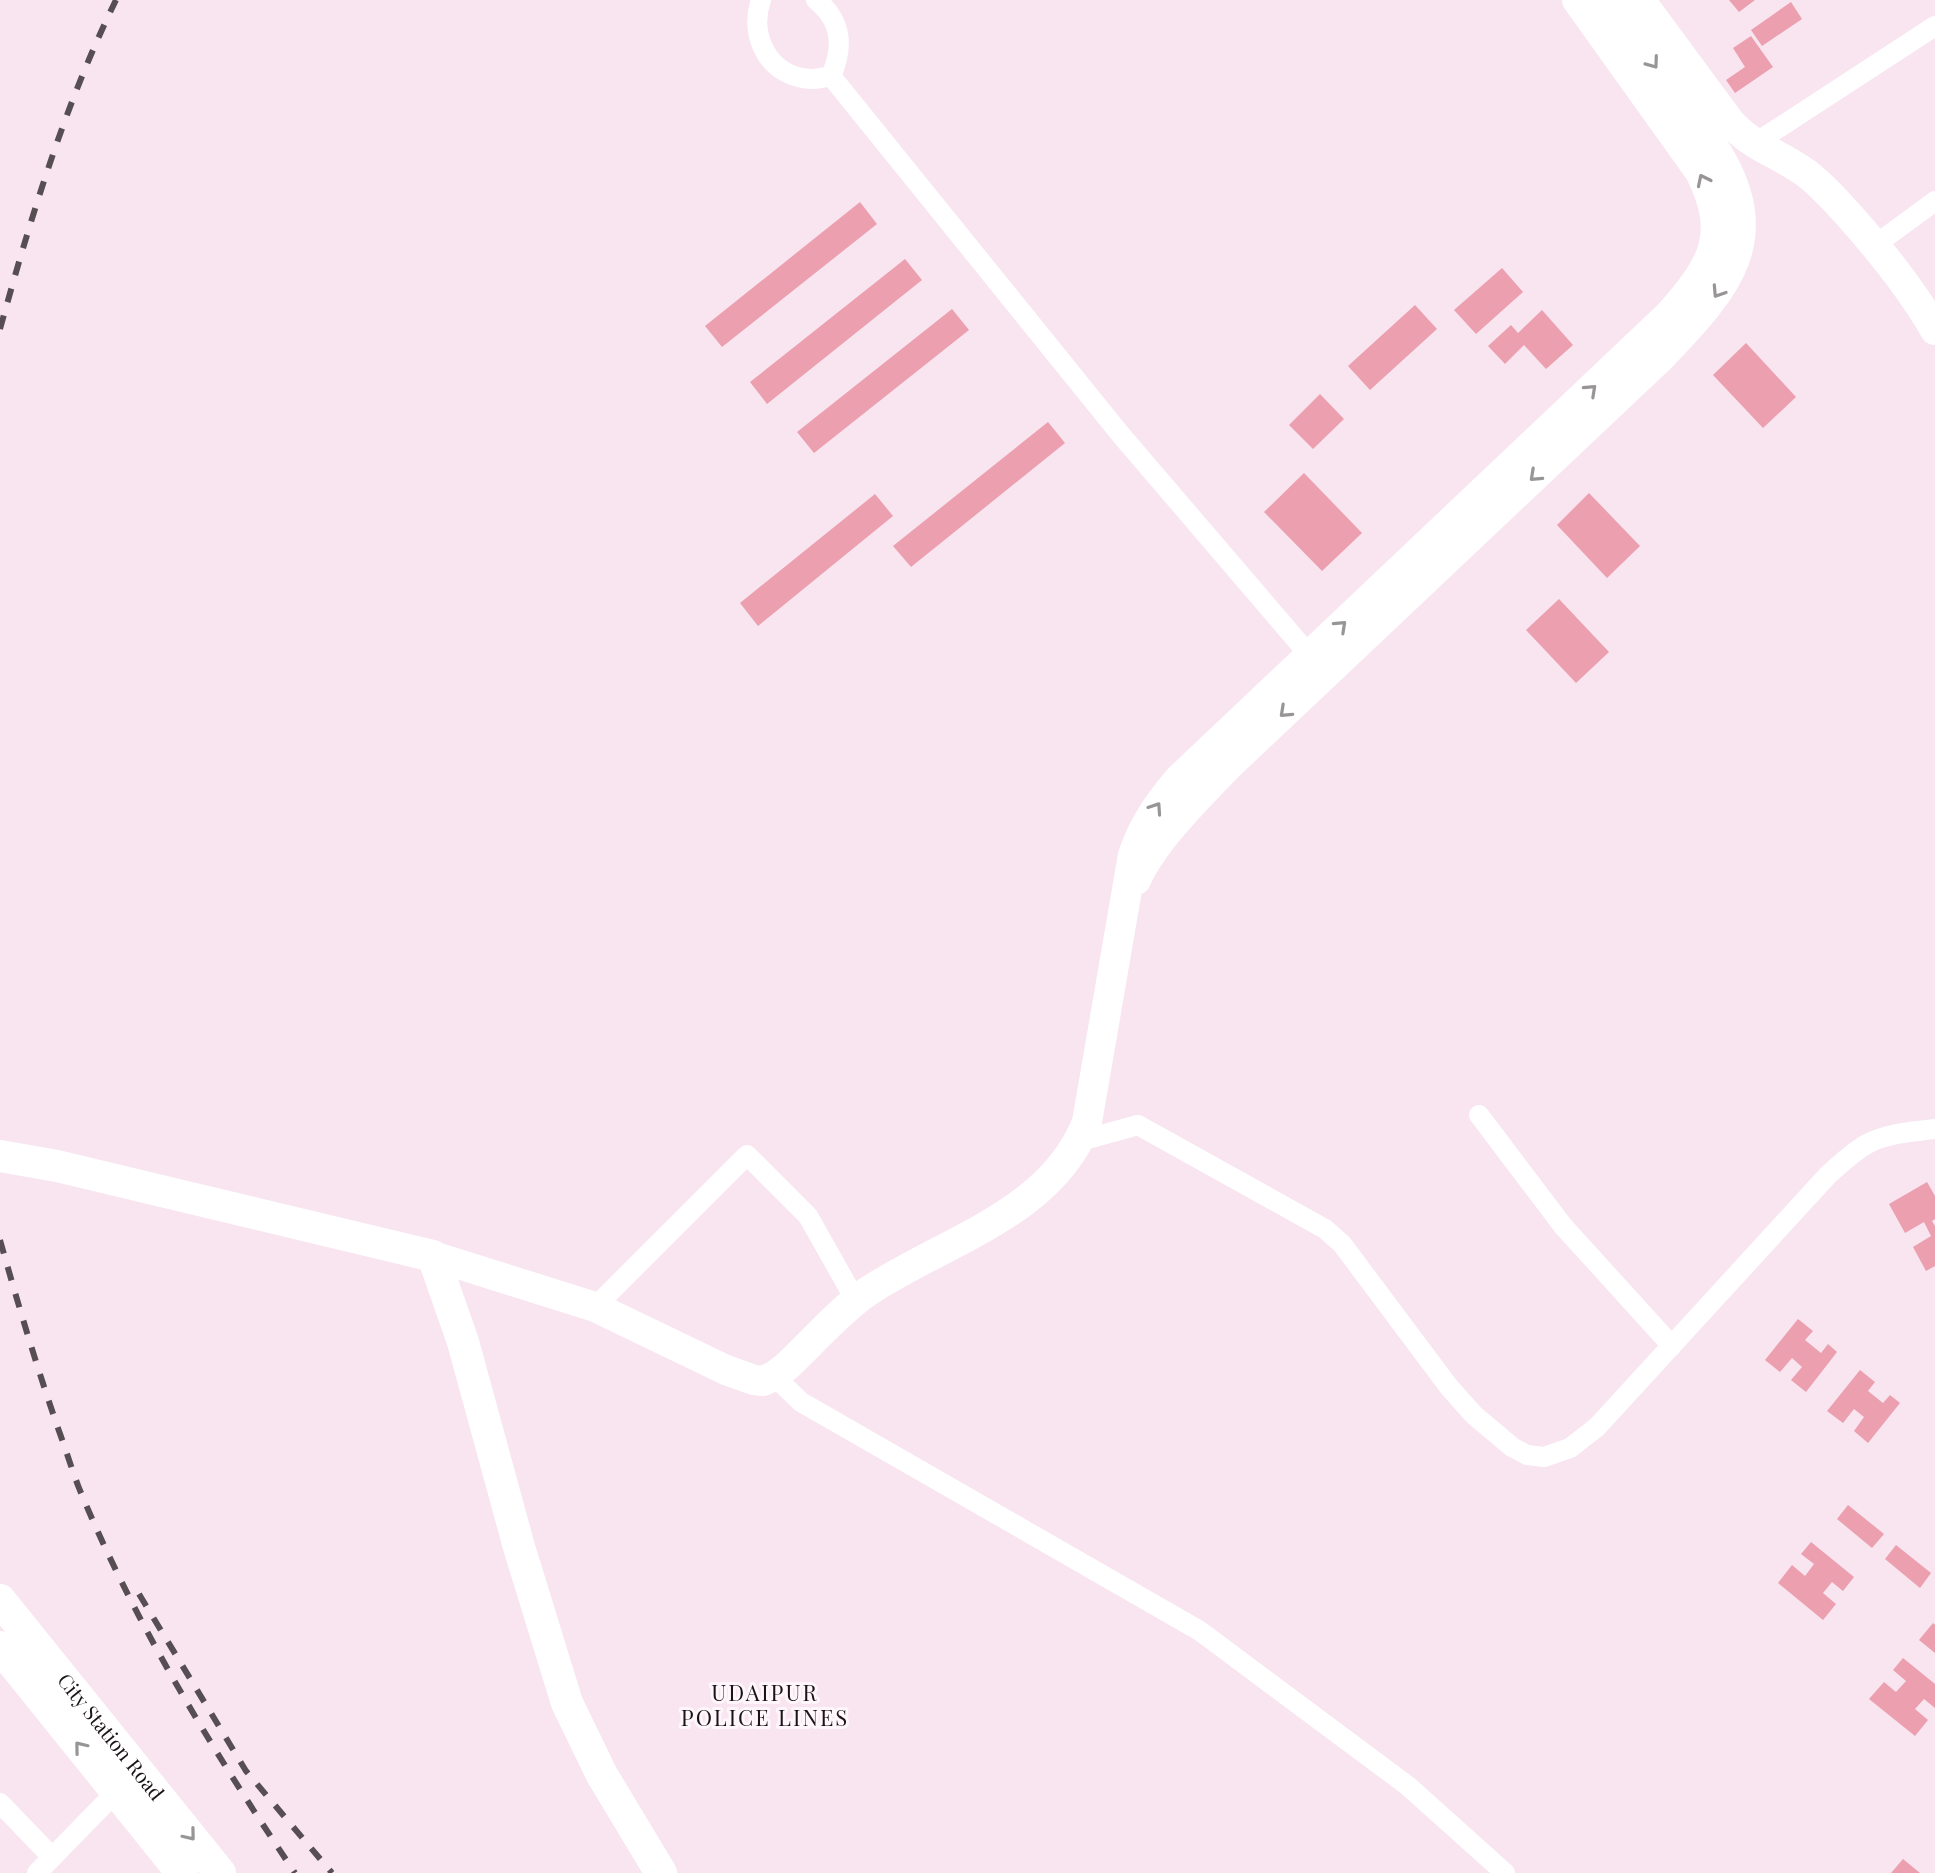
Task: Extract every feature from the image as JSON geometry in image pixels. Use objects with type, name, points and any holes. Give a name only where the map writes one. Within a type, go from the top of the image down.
[{"type":"main road","points":[[0,1156],[57,1166],[433,1256],[463,1342],[519,1547],[567,1703],[602,1775],[661,1873]]},
{"type":"main road","name":"City Station Road","points":[[0,1600],[220,1873]]},
{"type":"main road","name":"City Station Road","points":[[0,1647],[182,1873]]},
{"type":"street","points":[[761,0],[756,21],[758,37],[763,50],[775,64],[802,78],[831,76]]},
{"type":"street","points":[[816,0],[829,11],[835,23],[839,50],[831,76]]},
{"type":"street","points":[[1317,665],[1669,315],[1703,275],[1712,256],[1715,219],[1712,200],[1700,172],[1577,0]]},
{"type":"street","points":[[433,1256],[595,1307],[726,1370],[763,1381],[774,1376],[805,1350],[872,1289],[1017,1207],[1064,1166],[1080,1141],[1090,1111],[1136,845],[1165,795],[1190,768],[1317,665],[1662,356],[1710,304],[1733,265],[1742,227],[1739,203],[1726,166],[1607,0]]},
{"type":"street","points":[[1640,0],[1730,122],[1754,144],[1789,162],[1832,196],[1918,300],[1935,330]]},
{"type":"street","points":[[1754,144],[1935,26]]},
{"type":"street","points":[[831,76],[1121,435],[1317,665]]},
{"type":"street","points":[[1875,245],[1935,201]]},
{"type":"street","points":[[1479,1115],[1563,1226],[1672,1346]]},
{"type":"street","points":[[1080,1141],[1138,1125],[1325,1229],[1342,1244],[1449,1387],[1474,1415],[1512,1447],[1527,1455],[1544,1457],[1559,1453],[1584,1439],[1597,1427],[1844,1161],[1868,1143],[1890,1135],[1935,1129]]},
{"type":"street","points":[[595,1307],[747,1155],[808,1216],[856,1301]]},
{"type":"street","points":[[774,1376],[801,1402],[1200,1631],[1408,1786],[1505,1873]]},
{"type":"street","points":[[37,1873],[116,1792]]},
{"type":"street","points":[[0,1803],[52,1857]]},
{"type":"building","points":[[1729,0],[1755,0],[1739,12]]},
{"type":"building","points":[[1791,2],[1802,19],[1762,46],[1751,30]]},
{"type":"building","points":[[1751,36],[1773,67],[1735,93],[1726,80],[1745,67],[1733,48]]},
{"type":"building","points":[[860,202],[877,224],[722,347],[705,326]]},
{"type":"building","points":[[905,259],[922,280],[767,404],[750,382]]},
{"type":"building","points":[[1502,268],[1523,292],[1476,334],[1454,310]]},
{"type":"building","points":[[1415,305],[1437,329],[1370,390],[1348,366]]},
{"type":"building","points":[[952,309],[969,330],[814,453],[797,432]]},
{"type":"building","points":[[1542,310],[1573,345],[1546,369],[1524,345],[1505,364],[1488,346],[1511,325],[1518,333]]},
{"type":"building","points":[[1746,343],[1796,397],[1763,428],[1713,375]]},
{"type":"building","points":[[1320,394],[1344,419],[1313,449],[1289,425]]},
{"type":"building","points":[[1048,422],[1065,443],[911,567],[893,546]]},
{"type":"building","points":[[1304,473],[1362,533],[1322,571],[1264,512]]},
{"type":"building","points":[[1589,493],[1640,546],[1607,578],[1557,525]]},
{"type":"building","points":[[875,494],[893,516],[758,626],[740,603]]},
{"type":"building","points":[[1559,599],[1609,652],[1576,683],[1526,630]]},
{"type":"building","points":[[1927,1182],[1935,1196],[1935,1219],[1932,1221],[1935,1226],[1935,1266],[1926,1271],[1913,1247],[1931,1236],[1924,1222],[1905,1233],[1889,1204]]},
{"type":"building","points":[[1798,1319],[1813,1331],[1805,1340],[1821,1353],[1828,1344],[1837,1352],[1806,1392],[1791,1380],[1802,1367],[1792,1358],[1780,1372],[1765,1360]]},
{"type":"building","points":[[1860,1370],[1875,1382],[1868,1391],[1883,1403],[1890,1395],[1900,1403],[1868,1443],[1854,1431],[1864,1417],[1854,1409],[1843,1423],[1827,1411]]},
{"type":"building","points":[[1848,1505],[1884,1534],[1872,1548],[1837,1519]]},
{"type":"building","points":[[1811,1542],[1854,1577],[1843,1591],[1832,1582],[1823,1593],[1836,1604],[1823,1620],[1778,1583],[1792,1565],[1805,1576],[1814,1564],[1801,1554]]},
{"type":"building","points":[[1896,1545],[1931,1573],[1920,1588],[1885,1559]]},
{"type":"building","points":[[1933,1623],[1935,1625],[1935,1653],[1919,1640]]},
{"type":"building","points":[[1903,1658],[1935,1684],[1935,1708],[1924,1699],[1915,1709],[1928,1720],[1915,1736],[1869,1699],[1884,1682],[1896,1692],[1906,1681],[1893,1670]]},
{"type":"building","points":[[1903,1859],[1920,1873],[1891,1873]]},
{"type":"railway","points":[[0,329],[50,162],[116,0]]},
{"type":"railway","points":[[0,1240],[51,1407],[79,1488],[101,1539],[177,1686],[295,1873]]},
{"type":"railway","points":[[139,1594],[246,1771],[332,1873]]},
{"type":"district","name":"UDAIPUR POLICE LINES","points":[[765,1706]]}]
